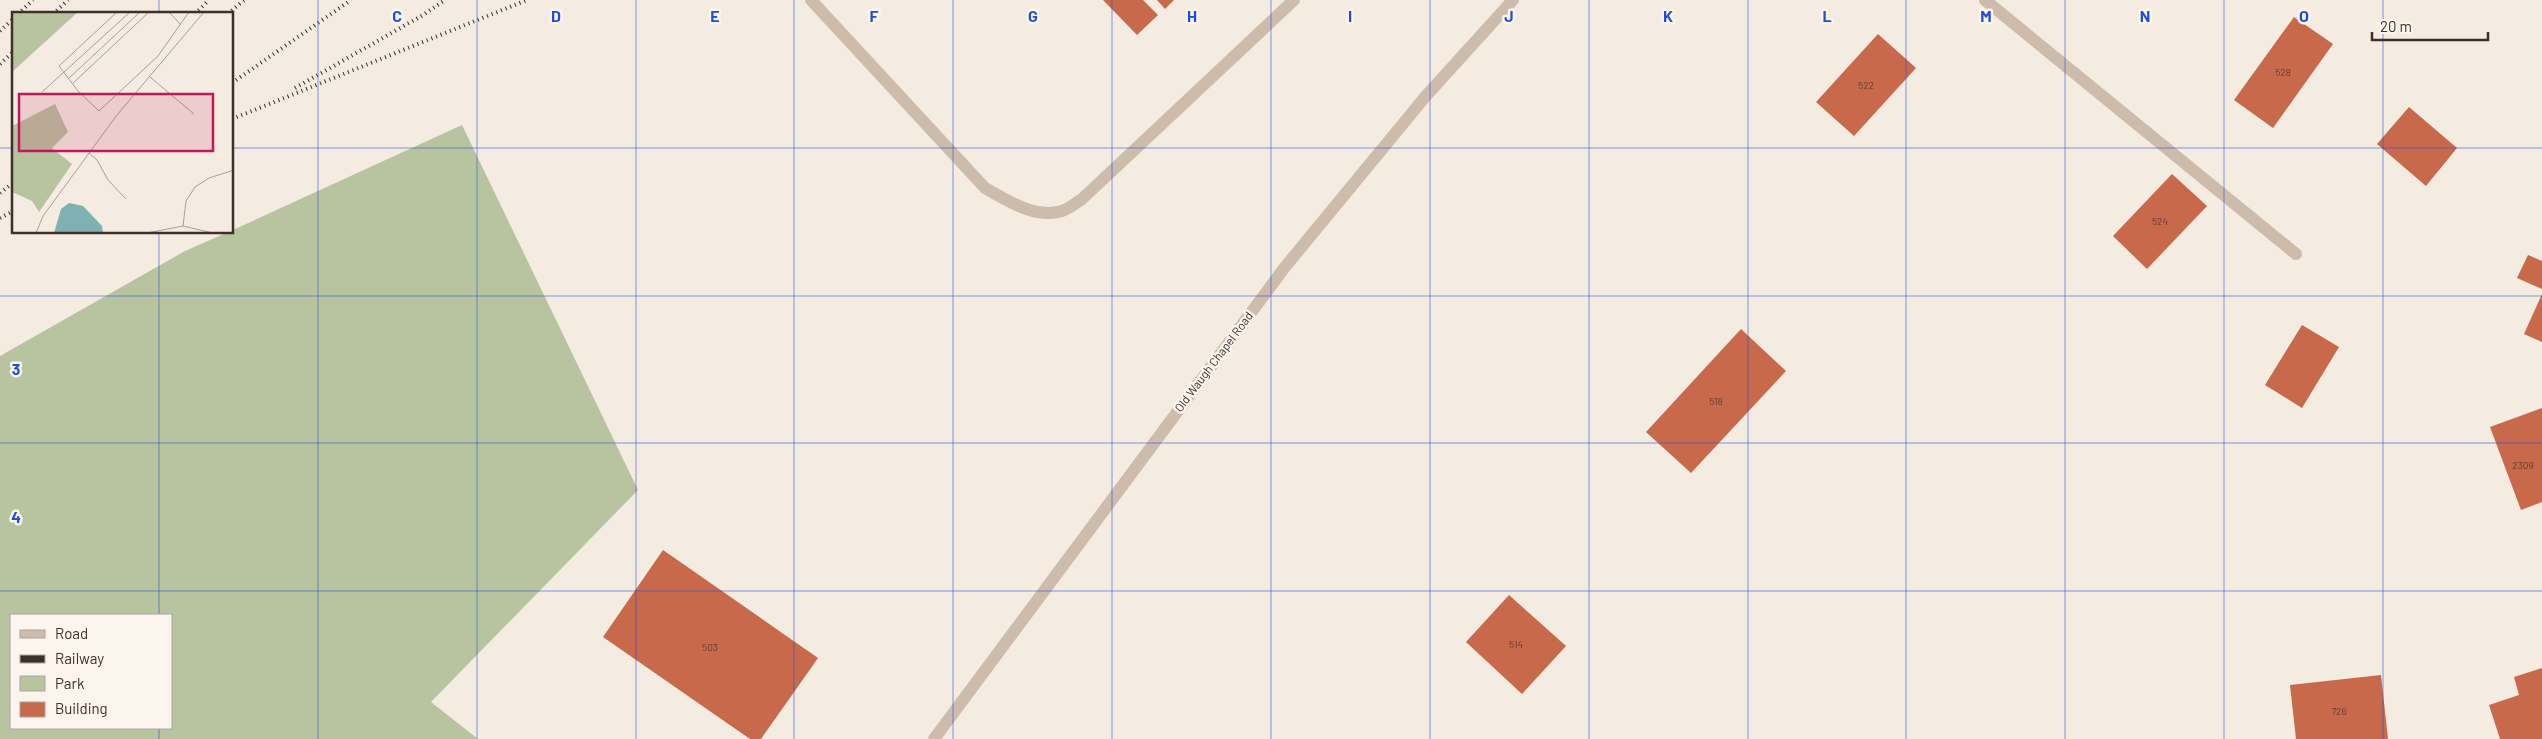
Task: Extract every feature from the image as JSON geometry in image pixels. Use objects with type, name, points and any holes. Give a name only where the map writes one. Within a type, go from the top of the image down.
[{"type":"street","points":[[811,0],[985,188],[1018,206],[1044,213],[1062,211],[1082,199],[1294,0]]},
{"type":"street","name":"Old Waugh Chapel Road","points":[[934,739],[1285,267],[1425,97],[1513,0]]},
{"type":"street","points":[[1984,0],[2296,254]]},
{"type":"green space","points":[[462,125],[638,490],[431,702],[478,739],[0,739],[0,356],[185,251],[224,234],[234,234],[234,230]]},
{"type":"building","points":[[1103,0],[1143,0],[1158,15],[1137,35]]},
{"type":"building","points":[[1157,0],[1174,0],[1165,9]]},
{"type":"building","points":[[2294,17],[2333,44],[2273,128],[2234,100]]},
{"type":"building","points":[[1878,34],[1916,68],[1854,136],[1816,102]]},
{"type":"building","points":[[2409,107],[2457,148],[2426,186],[2377,144]]},
{"type":"building","points":[[2172,174],[2207,206],[2147,269],[2113,236]]},
{"type":"building","points":[[2528,255],[2542,261],[2542,289],[2517,278]]},
{"type":"building","points":[[2542,294],[2542,342],[2524,334]]},
{"type":"building","points":[[2302,325],[2339,347],[2302,408],[2265,385]]},
{"type":"building","points":[[1741,329],[1786,371],[1691,473],[1646,432]]},
{"type":"building","points":[[2542,408],[2542,502],[2521,510],[2490,427]]},
{"type":"building","points":[[663,550],[818,658],[761,739],[750,739],[603,637]]},
{"type":"building","points":[[1509,595],[1566,646],[1522,694],[1466,642]]},
{"type":"building","points":[[2542,668],[2542,739],[2500,739],[2489,705],[2519,695],[2514,677]]},
{"type":"building","points":[[2381,675],[2388,739],[2296,739],[2290,685]]},
{"type":"railway","points":[[20,12],[33,0]]},
{"type":"railway","points":[[55,12],[68,0]]},
{"type":"railway","points":[[197,12],[209,0]]},
{"type":"railway","points":[[230,12],[244,0]]},
{"type":"railway","points":[[234,82],[351,0]]},
{"type":"railway","points":[[295,88],[423,15],[445,0]]},
{"type":"railway","points":[[234,118],[527,0]]},
{"type":"railway","points":[[0,31],[12,20]]},
{"type":"railway","points":[[0,64],[12,53]]},
{"type":"railway","points":[[0,193],[12,184]]},
{"type":"railway","points":[[0,218],[12,212]]}]
